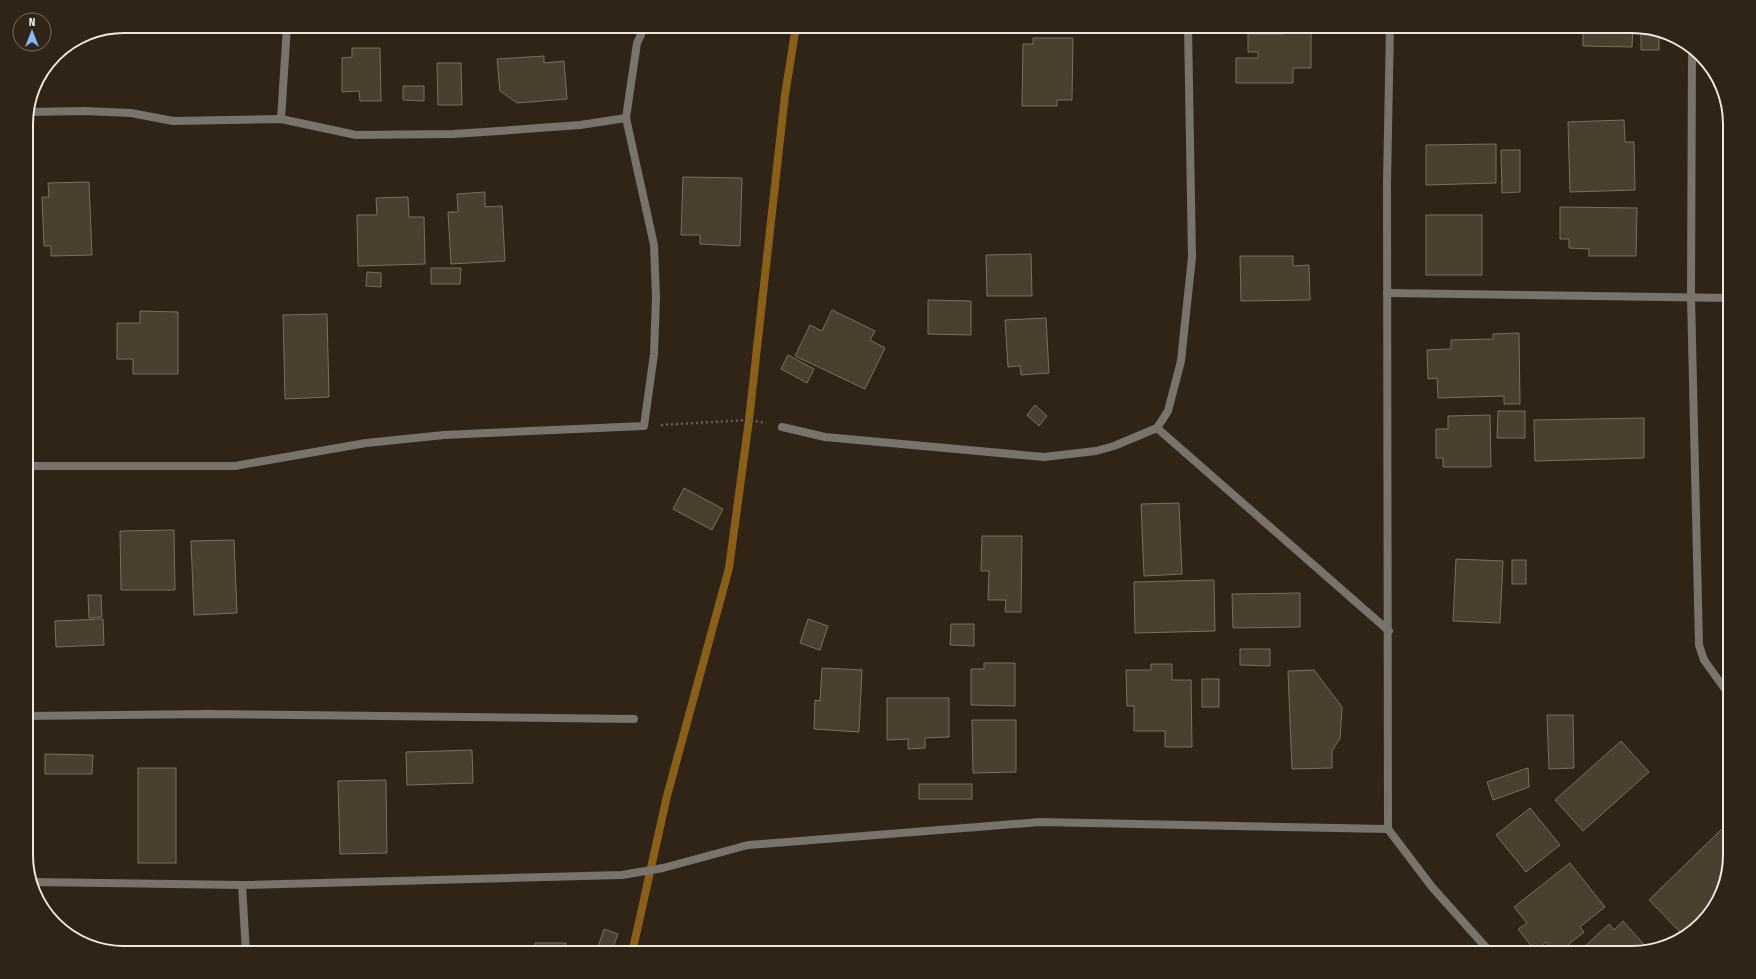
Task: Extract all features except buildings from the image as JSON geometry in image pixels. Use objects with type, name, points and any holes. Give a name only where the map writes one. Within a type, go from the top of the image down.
[{"type":"street","points":[[281,120],[287,33]]},
{"type":"street","points":[[33,466],[235,466],[366,443],[436,436],[644,426],[654,354],[656,297],[654,245],[626,118],[637,43],[642,33]]},
{"type":"street","points":[[782,427],[825,437],[1044,457],[1096,451],[1114,446],[1157,428],[1168,411],[1180,368],[1192,257],[1188,33]]},
{"type":"street","points":[[1390,33],[1387,293],[1389,631],[1388,829],[1432,887],[1485,946]]},
{"type":"street","points":[[1692,56],[1691,296],[1699,645],[1704,660],[1723,686]]},
{"type":"street","points":[[34,112],[84,111],[131,113],[174,121],[281,120],[356,135],[491,131],[580,125],[626,118]]},
{"type":"street","points":[[1387,293],[1723,298]]},
{"type":"street","points":[[1157,428],[1389,631]]},
{"type":"street","points":[[33,716],[208,714],[634,719]]},
{"type":"street","points":[[37,882],[242,885],[622,875],[663,868],[748,844],[1040,822],[1388,829]]},
{"type":"street","points":[[242,885],[246,946]]},
{"type":"path","points":[[644,426],[749,420],[782,427]]},
{"type":"waterway","points":[[634,946],[667,796],[729,568],[749,420],[785,95],[795,33]]}]
